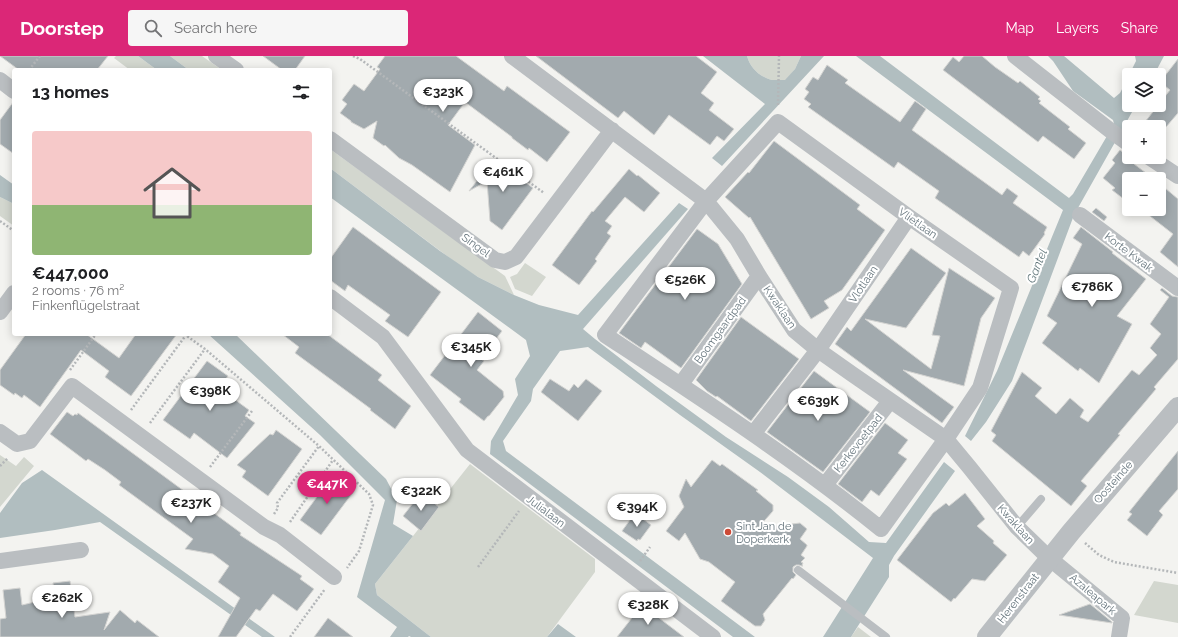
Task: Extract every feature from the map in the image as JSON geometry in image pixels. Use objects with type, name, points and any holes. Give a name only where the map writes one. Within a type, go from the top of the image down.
[{"type":"street","points":[[216,56],[233,68]]},
{"type":"street","name":"Kwaklaan","points":[[512,56],[706,201],[737,239],[794,330],[818,350],[890,402],[946,439],[1017,527],[1049,558]]},
{"type":"street","points":[[1015,56],[1118,136]]},
{"type":"street","points":[[0,80],[12,89]]},
{"type":"street","name":"Vlietlaan","points":[[706,201],[778,122],[909,217],[1011,288],[980,388],[946,439]]},
{"type":"street","name":"Singel","points":[[332,140],[495,260],[505,262],[516,257],[556,202],[612,130]]},
{"type":"street","points":[[1161,164],[1177,174]]},
{"type":"street","points":[[706,201],[605,335],[681,384],[753,434],[825,485],[881,529],[946,439]]},
{"type":"street","name":"Korte Kwak","points":[[1080,215],[1178,288]]},
{"type":"street","name":"Vlotlaan","points":[[753,434],[818,350],[909,217]]},
{"type":"street","name":"Boomgaardpad","points":[[681,384],[759,276]]},
{"type":"street","points":[[0,312],[12,297]]},
{"type":"street","name":"Julialaan","points":[[332,299],[383,337],[467,450],[713,637]]},
{"type":"street","points":[[0,432],[17,444],[30,441],[72,386],[264,527],[280,535],[334,577]]},
{"type":"street","name":"Kerkevoetpad","points":[[825,485],[890,402]]},
{"type":"street","name":"Oosteinde","points":[[1049,558],[1178,407]]},
{"type":"street","points":[[0,561],[81,550]]},
{"type":"street","name":"Herenstraat","points":[[987,637],[1049,558]]},
{"type":"street","name":"Azaleapark","points":[[1049,558],[1122,618],[1119,637]]},
{"type":"lane","points":[[1017,527],[1041,499]]},
{"type":"lane","points":[[798,570],[886,637]]},
{"type":"path","points":[[31,68],[40,56]]},
{"type":"path","points":[[353,56],[360,59],[556,202]]},
{"type":"path","points":[[778,108],[779,56]]},
{"type":"path","points":[[0,221],[12,230]]},
{"type":"path","points":[[72,386],[70,370],[95,336]]},
{"type":"path","points":[[121,423],[184,336]]},
{"type":"path","points":[[188,336],[319,446],[369,494],[373,505],[359,551],[339,578],[334,577],[290,637]]},
{"type":"path","points":[[140,436],[205,349]]},
{"type":"path","points":[[200,480],[252,411]]},
{"type":"path","points":[[264,527],[278,508],[277,503],[319,446]]},
{"type":"path","points":[[280,535],[333,460]]},
{"type":"path","points":[[478,567],[529,498]]},
{"type":"path","points":[[1071,532],[1099,555],[1114,562],[1178,573]]},
{"type":"path","points":[[639,562],[650,547]]},
{"type":"shaded area","points":[[116,56],[138,56],[154,68],[127,68],[114,58]]},
{"type":"shaded area","points":[[138,56],[170,56],[186,68],[154,68]]},
{"type":"shaded area","points":[[170,56],[202,56],[219,68],[186,68]]},
{"type":"shaded area","points":[[703,56],[747,56],[750,64],[760,74],[772,80],[785,80],[795,69],[801,56],[824,56],[722,166],[712,158],[765,104]]},
{"type":"shaded area","points":[[747,56],[801,56],[795,69],[786,80],[772,80],[763,77],[756,71],[750,64]]},
{"type":"shaded area","points":[[856,56],[880,56],[1069,198],[1073,194],[1114,124],[1113,120],[1073,91],[1048,56],[1064,56],[1114,98],[1122,89],[1122,112],[1132,112],[1128,120],[1122,120],[1122,130],[1074,215],[1012,381],[986,422],[971,441],[965,436],[997,371],[1063,210]]},
{"type":"shaded area","points":[[1135,56],[1164,56],[1158,68],[1132,68],[1136,61]]},
{"type":"shaded area","points":[[332,150],[505,276],[514,295],[478,277],[459,265],[332,170]]},
{"type":"shaded area","points":[[332,170],[440,251],[478,277],[514,295],[539,305],[578,315],[679,203],[688,209],[583,329],[656,386],[726,437],[788,477],[829,507],[869,542],[886,543],[944,462],[955,471],[894,556],[889,565],[889,577],[851,637],[823,637],[873,558],[760,472],[588,347],[560,351],[533,389],[531,401],[503,441],[506,451],[755,637],[733,637],[490,454],[491,441],[518,395],[515,379],[530,356],[526,340],[332,198]]},
{"type":"shaded area","points":[[0,175],[12,184],[12,203],[0,197]]},
{"type":"shaded area","points":[[0,197],[12,203],[12,225],[0,216]]},
{"type":"shaded area","points":[[525,263],[546,277],[532,296],[515,289],[510,277],[517,274]]},
{"type":"shaded area","points":[[210,336],[237,336],[386,479],[397,500],[393,524],[413,536],[375,584],[377,595],[431,637],[390,637],[397,627],[357,597],[385,500],[320,435]]},
{"type":"shaded area","points":[[0,455],[16,466],[24,457],[34,466],[0,507]]},
{"type":"shaded area","points":[[470,464],[595,559],[595,572],[547,637],[431,637],[377,595],[375,584]]},
{"type":"shaded area","points":[[42,470],[275,637],[262,637],[100,522],[0,538],[0,513],[22,483]]},
{"type":"shaded area","points":[[1154,581],[1178,585],[1178,623],[1134,615]]},
{"type":"shaded area","points":[[558,624],[576,637],[547,637]]},
{"type":"shaded area","points":[[858,627],[871,637],[851,637]]},
{"type":"building","points":[[0,56],[108,56],[99,68],[16,68]]},
{"type":"building","points":[[263,56],[305,56],[296,68],[279,68]]},
{"type":"building","points":[[385,56],[456,56],[504,91],[507,86],[570,132],[547,162],[529,148],[528,150],[465,102],[448,125],[475,145],[450,192],[412,165],[399,158],[385,145],[384,146],[373,138],[377,121],[364,129],[351,122],[340,113],[347,104],[342,100],[354,84],[364,91],[380,69],[377,67]]},
{"type":"building","points":[[536,56],[696,56],[717,72],[701,93],[714,103],[709,110],[734,129],[724,141],[717,136],[710,145],[669,115],[654,135],[624,111],[618,118]]},
{"type":"building","points":[[964,56],[982,56],[1018,83],[1020,81],[1040,97],[1038,99],[1041,101],[1039,103],[1070,127],[1068,129],[1086,143],[1074,159],[1043,136],[1038,142],[943,70],[953,57],[959,62]]},
{"type":"building","points":[[1178,59],[1178,113],[1166,127],[1166,120],[1147,120],[1153,112],[1166,112],[1166,95],[1170,90],[1166,87],[1166,74]]},
{"type":"building","points":[[827,65],[848,80],[845,83],[900,122],[915,101],[926,109],[912,130],[1002,195],[1007,188],[1018,196],[1013,203],[1047,227],[1044,233],[1045,234],[1029,256],[1023,251],[1019,257],[935,198],[939,191],[898,162],[894,168],[808,107],[811,104],[804,99],[809,92],[805,89],[813,77],[818,80]]},
{"type":"building","points":[[12,104],[12,153],[0,144],[0,120]]},
{"type":"building","points":[[774,141],[860,205],[857,209],[885,230],[842,290],[824,301],[829,308],[811,319],[750,217],[749,218],[725,197],[748,172],[749,173]]},
{"type":"building","points":[[1120,150],[1122,152],[1122,164],[1134,164],[1145,172],[1122,172],[1122,198],[1112,190],[1115,188],[1103,178],[1115,163],[1112,160]]},
{"type":"building","points":[[494,159],[533,188],[502,230],[490,221],[487,181],[469,191]]},
{"type":"building","points":[[629,169],[660,193],[644,212],[625,197],[605,221],[612,226],[607,233],[611,236],[595,259],[597,261],[579,285],[552,265],[592,211],[593,212]]},
{"type":"building","points":[[1166,189],[1178,199],[1178,267],[1160,252],[1173,234],[1150,216],[1166,216]]},
{"type":"building","points":[[1096,208],[1107,217],[1104,221],[1092,212]]},
{"type":"building","points":[[353,227],[441,292],[408,337],[385,321],[390,315],[348,285],[345,291],[332,281],[332,256]]},
{"type":"building","points":[[1081,227],[1146,279],[1117,316],[1132,324],[1099,383],[1080,368],[1078,371],[1042,343],[1057,323],[1047,316],[1082,244],[1073,238]]},
{"type":"building","points":[[697,229],[718,244],[742,284],[681,368],[645,342],[641,348],[619,333]]},
{"type":"building","points":[[911,248],[946,273],[906,328],[865,319],[931,369],[940,336],[932,335],[949,268],[995,298],[981,318],[964,386],[903,370],[954,407],[942,423],[835,344],[847,327],[851,331]]},
{"type":"building","points":[[1162,288],[1172,296],[1178,297],[1178,359],[1154,387],[1156,389],[1118,434],[1120,435],[1081,481],[1087,486],[1071,506],[992,441],[996,435],[991,431],[1022,372],[1042,388],[1035,396],[1056,414],[1070,398],[1084,410],[1080,417],[1088,422],[1132,370],[1139,375],[1157,355],[1150,348],[1161,334],[1150,324],[1169,297],[1160,290]]},
{"type":"building","points":[[478,312],[502,331],[481,359],[484,361],[477,370],[503,391],[504,397],[484,421],[459,402],[461,399],[430,375]]},
{"type":"building","points":[[741,317],[799,359],[751,421],[717,396],[716,397],[707,391],[696,380]]},
{"type":"building","points":[[25,336],[89,336],[119,358],[135,336],[176,336],[131,396],[105,377],[109,371],[81,350],[40,407],[24,395],[22,398],[15,393],[14,395],[0,385],[0,370]]},
{"type":"building","points":[[285,336],[330,336],[382,375],[378,380],[411,406],[395,429],[370,410],[371,409],[295,353],[299,347]]},
{"type":"building","points":[[207,361],[228,376],[219,388],[249,410],[245,416],[255,423],[227,458],[194,433],[190,439],[163,420]]},
{"type":"building","points":[[814,371],[870,412],[823,472],[767,432]]},
{"type":"building","points":[[550,379],[569,391],[574,384],[578,388],[586,379],[602,391],[578,421],[541,392]]},
{"type":"building","points":[[67,412],[73,416],[75,414],[77,415],[78,413],[241,533],[240,535],[302,576],[300,579],[314,589],[297,611],[273,594],[260,611],[256,609],[236,637],[218,637],[240,598],[218,582],[229,566],[213,554],[185,549],[193,539],[119,485],[121,482],[105,470],[88,459],[86,461],[50,434]]},
{"type":"building","points":[[885,423],[908,440],[898,453],[907,459],[879,496],[871,490],[862,502],[838,484]]},
{"type":"building","points":[[276,430],[302,449],[268,496],[242,477],[246,471],[237,465],[270,434],[273,435]]},
{"type":"building","points":[[1178,451],[1178,489],[1159,511],[1163,515],[1147,536],[1127,520],[1132,514],[1129,512]]},
{"type":"building","name":"Sint Jan de Doperkerk","points":[[712,460],[720,466],[722,464],[758,490],[756,491],[773,505],[773,511],[758,528],[800,523],[807,529],[800,539],[807,545],[801,555],[805,558],[801,562],[803,563],[803,566],[796,565],[793,567],[793,572],[796,575],[763,614],[765,620],[761,626],[755,626],[721,601],[735,582],[709,562],[700,559],[685,533],[679,541],[666,531],[684,507],[679,496],[686,479],[691,487]]},
{"type":"building","points":[[333,475],[354,491],[321,535],[300,520]]},
{"type":"building","points":[[421,493],[439,507],[421,531],[403,516]]},
{"type":"building","points":[[965,493],[985,519],[977,526],[1007,555],[985,581],[972,579],[951,602],[897,560],[933,513],[946,503],[949,506]]},
{"type":"building","points":[[635,513],[651,525],[640,540],[638,539],[637,541],[622,531]]},
{"type":"building","points":[[70,581],[75,617],[110,612],[104,630],[120,610],[135,623],[137,620],[159,637],[0,637],[0,619],[6,618],[3,590],[20,588],[22,605],[39,601],[56,603],[53,583]]},
{"type":"building","points":[[1090,604],[1112,623],[1059,615]]},
{"type":"building","points":[[642,605],[659,618],[684,637],[617,637]]},
{"type":"building","points":[[328,618],[353,637],[314,637]]},
{"type":"place","name":"Sint Jan de Doperkerk","points":[[728,532]]},
{"type":"water label","name":"Gantel","points":[[1037,266]]}]
